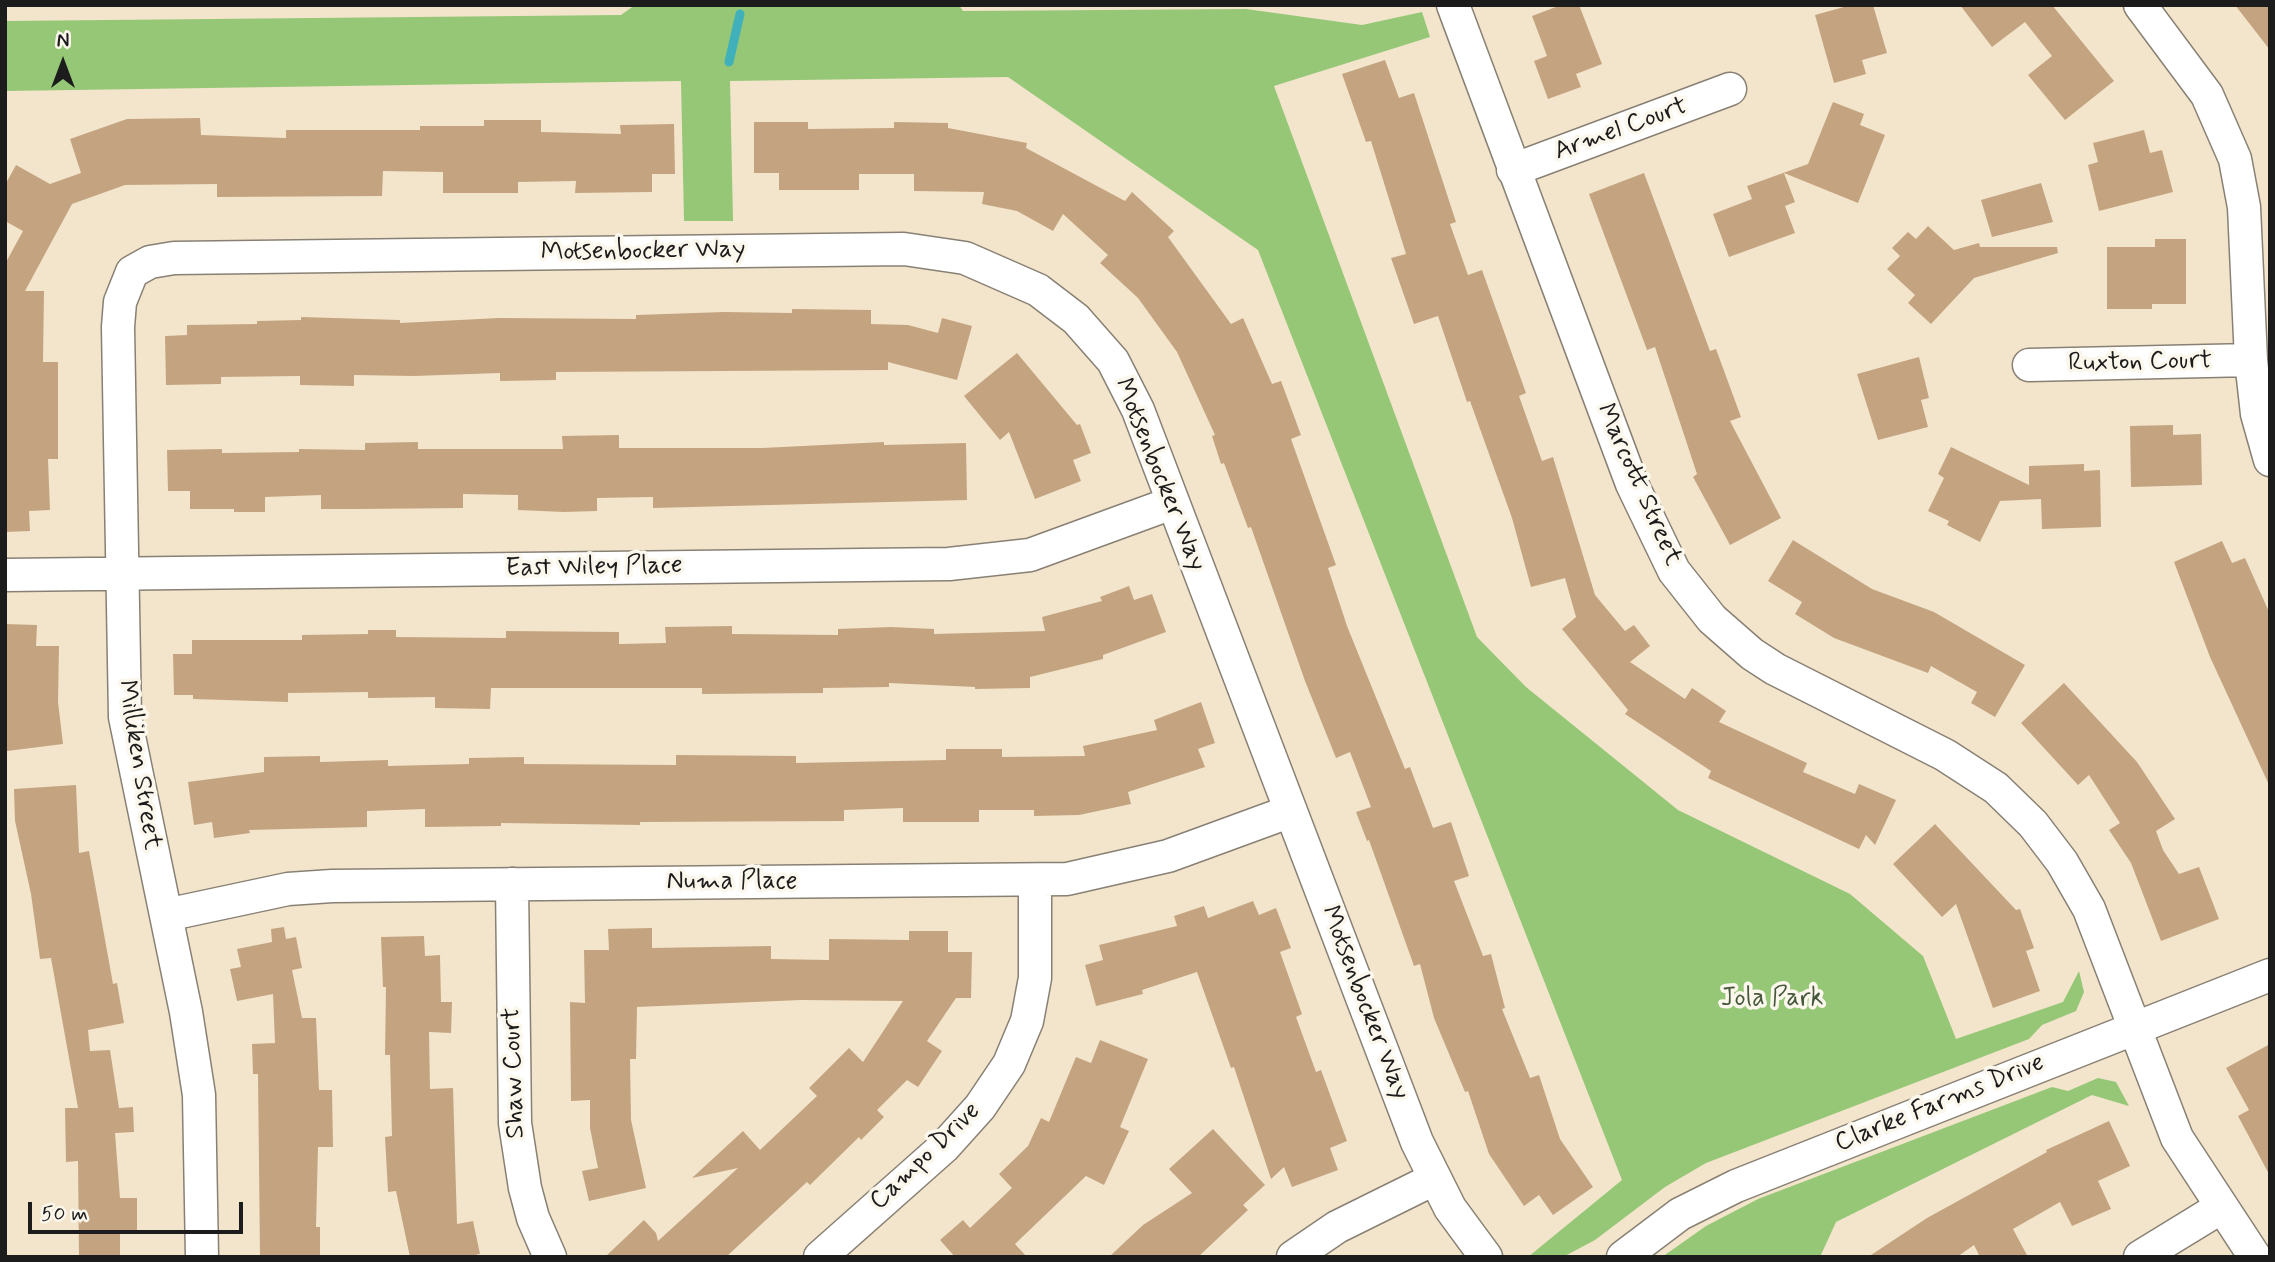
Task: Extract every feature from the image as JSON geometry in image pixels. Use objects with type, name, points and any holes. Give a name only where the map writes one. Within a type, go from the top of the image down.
[{"type":"street","name":"Marcott Street","points":[[1453,5],[1632,484],[1661,548],[1686,588],[1712,620],[1752,654],[1775,669],[1945,755],[1996,788],[2015,804],[2050,845],[2089,909],[2178,1138],[2220,1208],[2255,1257]]},
{"type":"street","points":[[2140,5],[2207,95],[2235,159],[2244,207],[2250,360],[2259,423],[2270,460]]},
{"type":"street","name":"Armel Court","points":[[1513,170],[1730,89]]},
{"type":"street","name":"Motsenbocker Way","points":[[132,272],[150,262],[174,258],[904,249],[965,258],[1038,290],[1059,303],[1094,336],[1113,360],[1138,410],[1434,1179],[1461,1224],[1486,1257]]},
{"type":"street","name":"Milliken Street","points":[[132,272],[120,302],[118,327],[125,717],[166,915],[199,1096],[202,1257]]},
{"type":"street","name":"Ruxton Court","points":[[2029,365],[2250,360]]},
{"type":"street","name":"East Wiley Place","points":[[5,575],[974,562],[1030,555],[1068,544],[1172,503]]},
{"type":"street","name":"Numa Place","points":[[166,915],[288,889],[512,884],[1067,879],[1128,868],[1168,856],[1291,811]]},
{"type":"street","name":"Campo Drive","points":[[820,1257],[944,1147],[981,1107],[1009,1064],[1027,1021],[1035,978],[1035,881]]},
{"type":"street","name":"Shaw Court","points":[[512,884],[514,1123],[530,1208],[550,1257]]},
{"type":"street","name":"Clarke Farms Drive","points":[[1623,1257],[1680,1214],[1736,1186],[2270,975]]},
{"type":"street","points":[[1293,1257],[1337,1227],[1434,1179]]},
{"type":"street","points":[[2140,1257],[2220,1208]]},
{"type":"green space","name":"Jola Park","points":[[635,5],[959,5],[963,11],[1246,9],[1362,25],[1422,12],[1430,37],[1274,86],[1477,637],[1526,687],[1678,810],[1850,894],[1923,956],[1956,1039],[2063,1002],[2079,971],[2084,992],[2076,1011],[2042,1025],[2029,1039],[1706,1163],[1665,1187],[1595,1240],[1563,1257],[1528,1257],[1622,1180],[1258,250],[1008,77],[730,81],[733,221],[684,221],[681,81],[5,91],[5,21],[621,15]]},
{"type":"green space","points":[[2098,1078],[2116,1082],[2129,1106],[2092,1095],[1836,1222],[1820,1257],[1662,1257],[1706,1226],[1758,1199],[2052,1087],[2068,1091]]},
{"type":"building","points":[[1561,5],[1579,5],[1602,64],[1576,74],[1581,87],[1548,99],[1534,61],[1547,56],[1532,16]]},
{"type":"building","points":[[1851,5],[1873,5],[1887,53],[1862,60],[1866,74],[1834,83],[1815,15]]},
{"type":"building","points":[[1960,5],[2052,5],[2114,81],[2065,120],[2028,75],[2052,56],[2025,22],[1992,47]]},
{"type":"building","points":[[2235,5],[2270,5],[2270,50]]},
{"type":"building","points":[[1385,60],[1399,98],[1414,93],[1456,222],[1450,224],[1468,275],[1482,270],[1526,393],[1519,396],[1542,461],[1553,457],[1595,595],[1625,631],[1634,625],[1650,646],[1630,662],[1685,699],[1692,688],[1726,711],[1719,722],[1807,763],[1803,772],[1855,794],[1859,784],[1896,800],[1875,845],[1866,835],[1859,849],[1708,778],[1711,771],[1625,714],[1628,710],[1562,629],[1576,617],[1565,578],[1531,587],[1512,518],[1470,401],[1467,402],[1438,316],[1414,324],[1391,258],[1406,254],[1371,141],[1366,142],[1342,74]]},
{"type":"building","points":[[1833,102],[1864,114],[1860,125],[1885,135],[1858,203],[1784,173],[1795,202],[1785,206],[1795,233],[1729,257],[1713,214],[1752,199],[1747,186],[1808,164]]},
{"type":"building","points":[[200,118],[201,135],[286,138],[286,130],[420,130],[420,126],[484,126],[484,120],[541,120],[541,132],[621,134],[620,125],[674,124],[675,174],[652,174],[652,192],[575,193],[576,181],[518,182],[518,193],[443,193],[443,172],[383,171],[382,196],[217,197],[217,184],[125,185],[72,204],[25,291],[44,291],[43,362],[58,362],[58,459],[48,459],[50,510],[29,511],[30,531],[5,532],[5,264],[23,231],[5,221],[5,185],[16,165],[50,184],[81,173],[70,139],[127,119]]},
{"type":"building","points":[[754,122],[808,122],[808,129],[894,128],[894,122],[948,123],[948,128],[1027,143],[1026,148],[1125,201],[1132,192],[1174,231],[1168,237],[1231,324],[1243,318],[1272,384],[1281,381],[1301,435],[1291,439],[1336,565],[1328,568],[1347,626],[1405,769],[1410,767],[1433,828],[1451,822],[1469,876],[1454,881],[1483,956],[1491,954],[1505,1008],[1502,1009],[1530,1078],[1539,1075],[1560,1139],[1593,1187],[1553,1215],[1539,1195],[1524,1206],[1489,1154],[1468,1091],[1465,1092],[1434,1018],[1420,964],[1414,966],[1369,840],[1367,841],[1356,812],[1371,807],[1350,752],[1336,758],[1305,681],[1251,527],[1248,528],[1224,463],[1221,464],[1212,436],[1215,435],[1177,352],[1138,298],[1100,263],[1108,255],[1063,214],[1053,231],[1017,211],[982,204],[984,192],[914,191],[914,174],[859,174],[859,190],[779,190],[779,173],[754,173]]},
{"type":"building","points":[[2144,130],[2150,153],[2162,150],[2173,192],[2099,211],[2088,165],[2098,162],[2093,143]]},
{"type":"building","points":[[1644,173],[1710,351],[1716,349],[1741,417],[1730,421],[1781,518],[1730,545],[1693,477],[1697,474],[1655,347],[1647,350],[1589,194]]},
{"type":"building","points":[[2041,183],[2053,222],[1992,237],[1981,200]]},
{"type":"building","points":[[1928,226],[1954,250],[1979,243],[1980,247],[2057,247],[2058,253],[1974,278],[1931,324],[1908,303],[1915,295],[1887,269],[1900,256],[1892,248],[1908,232],[1916,239]]},
{"type":"building","points":[[2155,239],[2186,239],[2186,304],[2152,304],[2152,309],[2107,309],[2107,247],[2155,247]]},
{"type":"building","points":[[792,309],[871,310],[871,324],[908,325],[938,333],[942,318],[972,326],[957,380],[888,362],[888,370],[556,372],[556,380],[500,381],[500,373],[354,375],[354,386],[300,385],[300,376],[221,377],[221,384],[166,385],[165,336],[187,335],[187,325],[257,324],[257,321],[301,320],[301,317],[400,320],[400,323],[499,318],[636,319],[636,315],[792,313]]},
{"type":"building","points":[[1017,353],[1077,425],[1080,424],[1091,453],[1073,460],[1081,481],[1035,499],[1009,432],[1000,440],[964,396]]},
{"type":"building","points":[[1919,357],[1929,398],[1921,400],[1928,427],[1878,440],[1857,374]]},
{"type":"building","points":[[2173,425],[2173,435],[2201,434],[2202,485],[2131,487],[2130,426]]},
{"type":"building","points":[[619,435],[619,448],[762,448],[884,442],[884,445],[966,443],[967,500],[653,508],[653,497],[597,498],[597,511],[564,512],[518,510],[518,495],[463,494],[463,508],[321,509],[321,495],[265,497],[265,512],[234,512],[234,509],[190,509],[190,491],[168,491],[167,450],[222,449],[222,453],[299,452],[299,449],[365,450],[365,443],[418,442],[418,449],[563,449],[562,436]]},
{"type":"building","points":[[1951,447],[2029,485],[2029,466],[2084,464],[2084,471],[2100,470],[2101,527],[2042,529],[2041,499],[2000,501],[1980,542],[1947,525],[1949,521],[1928,511],[1944,478],[1938,474]]},
{"type":"building","points":[[1793,540],[1872,589],[1934,612],[2025,665],[1995,717],[1971,703],[1977,692],[1931,666],[1928,673],[1834,638],[1795,614],[1802,602],[1768,581]]},
{"type":"building","points":[[2222,541],[2232,563],[2245,558],[2270,614],[2270,787],[2210,657],[2174,562]]},
{"type":"building","points":[[1129,586],[1134,600],[1152,594],[1166,632],[1103,655],[1103,659],[1030,677],[1030,688],[975,689],[889,683],[889,687],[823,688],[823,693],[702,694],[702,688],[491,688],[490,709],[435,708],[435,697],[368,698],[368,692],[288,693],[288,702],[193,699],[193,695],[174,695],[173,654],[192,654],[192,640],[302,640],[302,635],[368,634],[368,630],[396,630],[396,637],[506,638],[506,631],[619,632],[619,644],[666,643],[665,627],[732,626],[732,634],[838,635],[838,629],[891,627],[934,629],[934,634],[1045,631],[1042,617],[1102,601],[1100,597]]},
{"type":"building","points":[[5,624],[37,625],[36,646],[59,646],[58,702],[63,744],[7,751]]},
{"type":"building","points":[[2064,683],[2137,762],[2175,819],[2156,831],[2163,850],[2179,874],[2199,867],[2219,919],[2161,941],[2131,863],[2109,830],[2120,823],[2089,775],[2078,785],[2021,723]]},
{"type":"building","points":[[1201,702],[1215,743],[1198,749],[1205,767],[1128,792],[1131,804],[1079,815],[1034,816],[1034,810],[979,810],[979,822],[903,822],[903,808],[844,810],[844,821],[640,822],[640,825],[501,823],[501,826],[425,827],[425,809],[367,811],[367,827],[249,830],[250,833],[214,838],[212,822],[194,825],[188,782],[264,772],[264,757],[320,756],[320,762],[388,760],[388,766],[469,764],[469,758],[524,757],[524,764],[676,765],[676,755],[796,756],[796,763],[946,760],[946,749],[1002,749],[1002,757],[1085,756],[1083,746],[1157,730],[1154,720]]},
{"type":"building","points":[[76,785],[79,853],[89,851],[113,984],[117,983],[124,1023],[88,1030],[90,1051],[110,1050],[119,1108],[133,1107],[134,1132],[115,1133],[120,1198],[137,1198],[137,1230],[120,1230],[120,1257],[79,1257],[78,1161],[66,1162],[65,1108],[78,1108],[51,958],[40,959],[31,894],[15,821],[14,789]]},
{"type":"building","points":[[1935,824],[2016,910],[2020,909],[2034,948],[2026,951],[2040,991],[1993,1008],[1956,904],[1942,917],[1893,864]]},
{"type":"building","points":[[1253,901],[1259,915],[1276,908],[1291,948],[1280,952],[1302,1014],[1296,1017],[1316,1072],[1321,1070],[1347,1141],[1330,1148],[1338,1170],[1292,1187],[1284,1167],[1271,1179],[1234,1067],[1231,1068],[1197,972],[1142,990],[1143,994],[1096,1006],[1085,965],[1103,960],[1099,945],[1177,926],[1174,916],[1204,906],[1208,918]]},
{"type":"building","points":[[284,927],[286,939],[296,937],[302,968],[292,970],[302,1018],[316,1018],[319,1090],[332,1090],[333,1147],[318,1147],[316,1227],[320,1227],[320,1257],[260,1257],[258,1074],[253,1074],[252,1044],[275,1043],[273,994],[237,1001],[230,969],[241,967],[237,949],[272,942],[271,929]]},
{"type":"building","points":[[652,928],[652,948],[771,946],[771,959],[829,960],[829,939],[909,940],[909,931],[948,931],[948,952],[972,952],[971,998],[956,998],[927,1041],[942,1051],[918,1087],[907,1080],[877,1110],[884,1117],[861,1140],[859,1137],[810,1185],[807,1182],[726,1257],[605,1257],[644,1220],[656,1233],[658,1241],[738,1168],[692,1178],[743,1131],[760,1150],[817,1096],[809,1088],[849,1048],[863,1062],[903,1001],[801,1000],[637,1007],[636,1059],[630,1059],[631,1120],[646,1188],[589,1201],[582,1171],[598,1168],[590,1128],[590,1100],[571,1101],[570,1002],[585,1003],[584,950],[609,950],[608,929]]},
{"type":"building","points":[[424,936],[425,956],[440,955],[441,1002],[452,1002],[451,1033],[429,1032],[430,1089],[453,1088],[457,1224],[473,1221],[480,1254],[465,1257],[410,1257],[396,1191],[388,1192],[385,1137],[392,1136],[390,1055],[385,1055],[386,987],[383,987],[381,937]]},
{"type":"building","points":[[1100,1040],[1148,1059],[1120,1127],[1129,1131],[1104,1185],[1086,1176],[1015,1244],[1027,1257],[955,1257],[940,1240],[963,1220],[970,1228],[1012,1188],[999,1174],[1028,1146],[1041,1118],[1049,1122],[1076,1057],[1091,1063]]},
{"type":"building","points":[[2270,1044],[2270,1176],[2238,1116],[2249,1110],[2226,1068]]},
{"type":"building","points":[[2109,1121],[2130,1166],[2098,1181],[2111,1209],[2072,1226],[2060,1202],[2013,1229],[2028,1257],[1980,1257],[1974,1245],[1957,1257],[1868,1257],[1927,1218],[2047,1152],[2046,1150]]},
{"type":"building","points":[[1213,1129],[1265,1185],[1243,1205],[1248,1210],[1198,1257],[1109,1257],[1143,1225],[1192,1193],[1169,1169]]},
{"type":"waterway","points":[[729,62],[740,14]]}]
